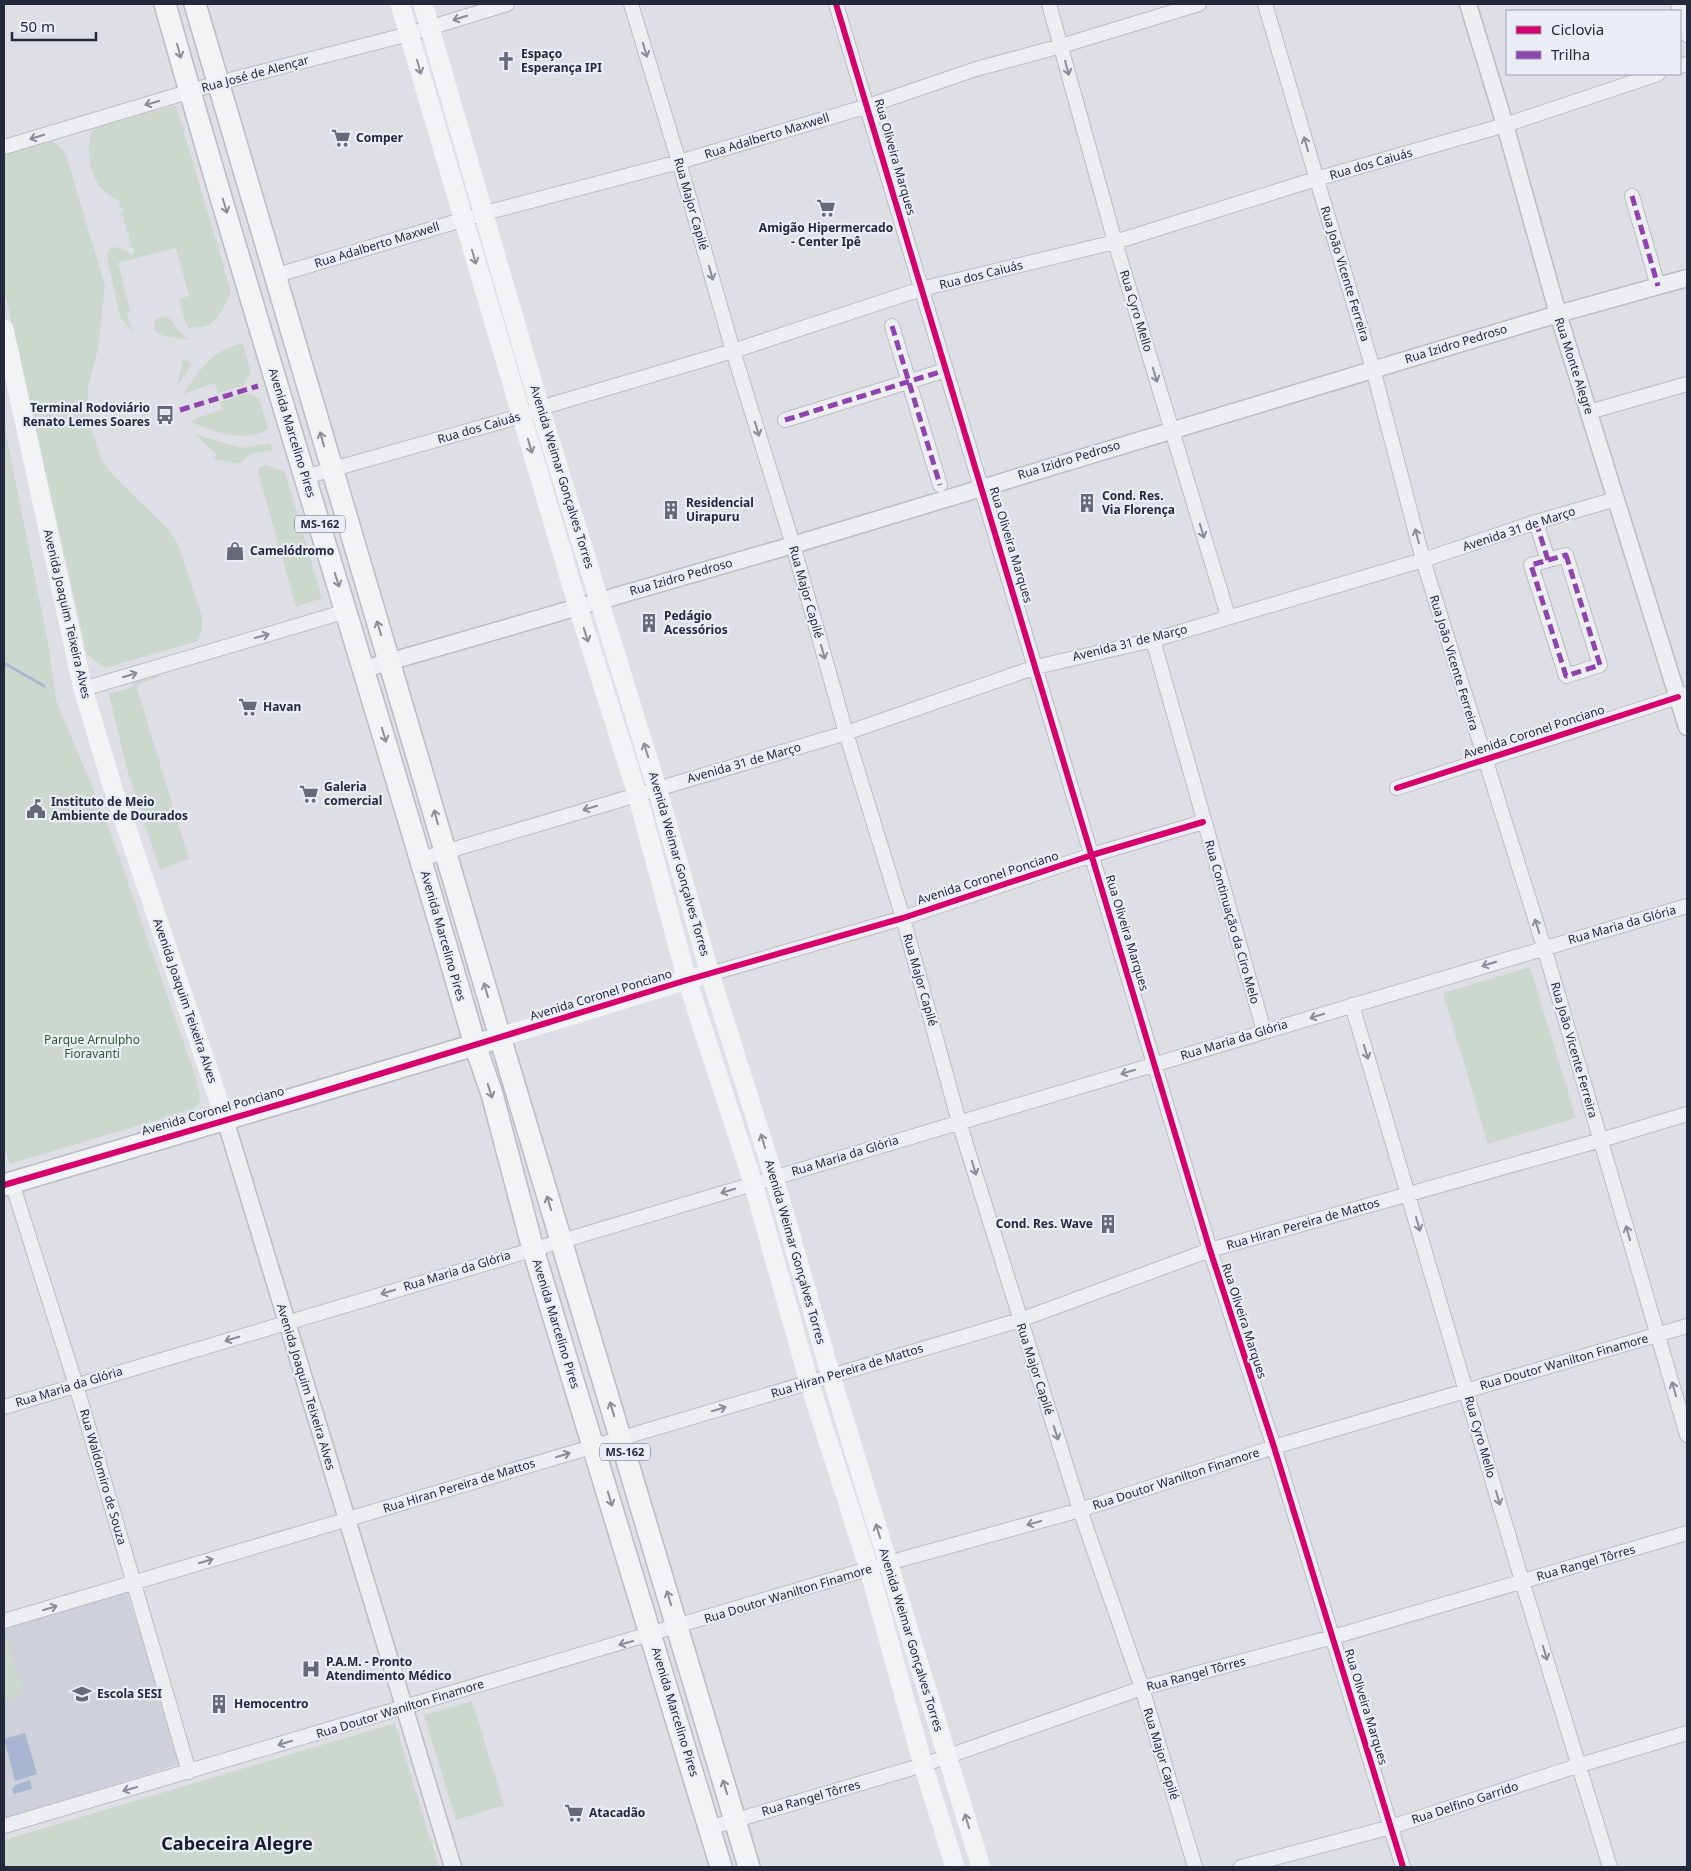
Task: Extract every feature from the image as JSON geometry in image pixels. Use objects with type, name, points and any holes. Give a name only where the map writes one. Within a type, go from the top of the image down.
[{"type":"main road","name":"Avenida Marcelino Pires","points":[[165,4],[305,477],[421,859],[474,1045],[492,1094],[533,1249],[721,1867]]},
{"type":"main road","name":"Avenida Marcelino Pires","points":[[196,4],[331,470],[390,662],[560,1241],[749,1867]]},
{"type":"main road","name":"Avenida Weimar Gonçalves Torres","points":[[400,4],[578,607],[647,791],[710,974],[774,1177],[830,1376],[981,1867]]},
{"type":"main road","name":"Avenida Weimar Gonçalves Torres","points":[[423,4],[540,408],[600,600],[647,791],[687,980],[753,1183],[809,1382],[869,1570],[923,1765],[955,1867]]},
{"type":"main road","points":[[247,282],[274,276]]},
{"type":"main road","name":"Avenida Joaquim Teixeira Alves","points":[[4,329],[83,689],[112,785],[224,1119]]},
{"type":"main road","name":"Avenida Coronel Ponciano","points":[[8,1184],[710,974]]},
{"type":"street","name":"Rua José de Alençar","points":[[4,147],[218,83],[409,34],[507,4]]},
{"type":"street","name":"Rua Major Capilé","points":[[631,4],[680,162],[733,351],[793,545],[846,733],[902,918],[959,1122],[1080,1510],[1142,1688],[1195,1867]]},
{"type":"street","name":"Rua Oliveira Marques","points":[[836,4],[1210,1250],[1274,1447],[1403,1867]]},
{"type":"street","name":"Rua Cyro Mello","points":[[1049,4],[1115,242],[1228,616]]},
{"type":"street","name":"Rua Adalberto Maxwell","points":[[274,276],[484,213],[680,162],[868,106],[976,69],[1061,46],[1199,4]]},
{"type":"street","name":"Rua João Vicente Ferreira","points":[[1265,4],[1373,369],[1423,560],[1544,947],[1687,1435]]},
{"type":"street","name":"Rua Monte Alegre","points":[[1468,4],[1505,125],[1558,314],[1616,499],[1683,695],[1687,727]]},
{"type":"street","points":[[1681,14],[1687,35]]},
{"type":"street","name":"Rua dos Caiuás","points":[[305,477],[521,416],[540,408],[733,351],[922,289],[1115,242],[1316,179],[1505,125],[1655,75]]},
{"type":"street","points":[[1632,196],[1658,286]]},
{"type":"street","name":"Rua Izidro Pedroso","points":[[364,669],[793,545],[1171,428],[1687,278]]},
{"type":"street","points":[[892,326],[940,485]]},
{"type":"street","points":[[785,420],[946,370]]},
{"type":"street","points":[[1589,412],[1687,384]]},
{"type":"street","name":"Avenida 31 de Março","points":[[421,859],[846,733],[1036,667],[1153,640],[1228,616],[1423,560],[1536,522],[1616,499]]},
{"type":"street","points":[[1536,522],[1548,560]]},
{"type":"street","points":[[1566,555],[1600,665],[1566,676],[1531,565],[1548,560],[1566,555]]},
{"type":"street","points":[[83,689],[347,611]]},
{"type":"street","name":"Rua Continuação da Ciro Melo","points":[[1153,640],[1264,1032]]},
{"type":"street","name":"Avenida Coronel Ponciano","points":[[1397,788],[1683,695]]},
{"type":"street","name":"Avenida Coronel Ponciano","points":[[710,974],[902,918],[1092,855],[1203,822]]},
{"type":"street","name":"Rua Maria da Glória","points":[[4,1407],[1544,947],[1687,906]]},
{"type":"street","name":"Rua Cyro Mello","points":[[1352,1005],[1522,1581],[1610,1867]]},
{"type":"street","name":"Rua Hiran Pereira de Mattos","points":[[4,1621],[1020,1320],[1210,1250],[1409,1195],[1687,1114]]},
{"type":"street","name":"Avenida Joaquim Teixeira Alves","points":[[224,1119],[453,1867]]},
{"type":"street","name":"Rua Waldomiro de Souza","points":[[8,1184],[76,1385],[189,1772]]},
{"type":"street","name":"Rua Doutor Wanilton Finamore","points":[[4,1826],[888,1563],[1080,1510],[1274,1447],[1687,1326]]},
{"type":"street","name":"Rua Rangel Tôrres","points":[[710,1828],[923,1765],[1142,1688],[1333,1637],[1687,1533]]},
{"type":"street","name":"Rua Delfino Garrido","points":[[1241,1867],[1391,1827],[1580,1765],[1687,1734]]},
{"type":"shaded area","name":"Escola SESI","points":[[126,1590],[183,1763],[4,1819],[4,1626]]},
{"type":"green space","points":[[176,105],[231,291],[222,311],[213,322],[207,326],[193,326],[190,329],[186,324],[179,299],[189,296],[176,248],[118,263],[130,311],[127,313],[133,333],[120,317],[107,257],[108,250],[114,247],[133,255],[134,249],[129,246],[131,241],[128,238],[130,234],[125,230],[127,225],[123,222],[124,217],[120,214],[123,209],[119,206],[120,202],[104,191],[95,178],[90,161],[89,143],[94,128]]},
{"type":"green space","points":[[52,141],[65,151],[105,286],[98,349],[88,387],[88,405],[92,431],[101,459],[115,477],[168,529],[178,544],[202,617],[202,630],[198,641],[105,668],[87,655],[4,289],[4,155]]},
{"type":"green space","points":[[166,316],[181,334],[189,340],[164,336],[156,332],[154,326],[155,319]]},
{"type":"green space","points":[[243,343],[251,373],[244,385],[218,393],[215,383],[183,394],[201,369],[215,356],[223,350]]},
{"type":"green space","points":[[183,358],[191,363],[191,366],[177,386]]},
{"type":"green space","points":[[248,393],[259,399],[268,429],[260,433],[240,436],[208,429],[190,421],[222,409],[220,402]]},
{"type":"green space","name":"Parque Arnulpho Fioravanti","points":[[4,425],[48,642],[56,700],[108,825],[196,1078],[200,1096],[199,1104],[193,1109],[10,1164],[4,1148]]},
{"type":"green space","points":[[195,434],[241,448],[271,443],[272,450],[251,454],[239,464],[213,459],[217,455]]},
{"type":"green space","points":[[266,465],[285,472],[322,598],[296,607],[258,472],[260,467]]},
{"type":"green space","points":[[159,675],[159,677],[136,685],[189,859],[160,870],[126,766],[109,694],[132,687],[132,683]]},
{"type":"green space","points":[[1530,967],[1576,1118],[1488,1144],[1443,993]]},
{"type":"green space","points":[[4,1636],[6,1636],[24,1694],[4,1701]]},
{"type":"green space","points":[[472,1701],[504,1805],[456,1820],[424,1715]]},
{"type":"green space","points":[[395,1723],[439,1867],[4,1867],[4,1840]]},
{"type":"water","points":[[25,1733],[37,1774],[15,1781],[4,1739]]},
{"type":"water","points":[[30,1780],[32,1789],[14,1794],[12,1790],[15,1785]]},
{"type":"waterway","points":[[4,663],[44,686]]},
{"type":"marked path","points":[[1632,196],[1658,286]]},
{"type":"marked path","points":[[892,326],[940,485]]},
{"type":"marked path","points":[[785,420],[946,370]]},
{"type":"marked path","points":[[180,410],[258,386]]},
{"type":"marked path","points":[[1536,522],[1548,560]]},
{"type":"marked path","points":[[1566,555],[1600,665],[1566,676],[1531,565],[1566,555]]},
{"type":"cycle path","points":[[836,4],[1210,1250],[1274,1447],[1403,1867]]},
{"type":"cycle path","points":[[1397,788],[1678,697]]},
{"type":"cycle path","points":[[4,1185],[298,1099],[687,980],[903,918],[1092,855],[1203,822]]},
{"type":"place","name":"Espaço Esperança IPI","points":[[506,61]]},
{"type":"place","name":"Comper","points":[[341,138]]},
{"type":"place","name":"Amigão Hipermercado - Center Ipê","points":[[826,208]]},
{"type":"place","name":"Terminal Rodoviário Renato Lemes Soares","points":[[165,415]]},
{"type":"place","name":"Cond. Res. Via Florença","points":[[1087,503]]},
{"type":"place","name":"Residencial Uirapuru","points":[[671,510]]},
{"type":"place","name":"Camelódromo","points":[[235,551]]},
{"type":"place","name":"Pedágio Acessórios","points":[[649,623]]},
{"type":"place","name":"Havan","points":[[248,707]]},
{"type":"place","name":"Galeria comercial","points":[[309,794]]},
{"type":"place","name":"Instituto de Meio Ambiente de Dourados","points":[[36,809]]},
{"type":"place","name":"Cond. Res. Wave","points":[[1108,1224]]},
{"type":"place","name":"P.A.M. - Pronto Atendimento Médico","points":[[311,1669]]},
{"type":"place","name":"Escola SESI","points":[[82,1694]]},
{"type":"place","name":"Hemocentro","points":[[219,1704]]},
{"type":"place","name":"Atacadão","points":[[574,1813]]},
{"type":"district","name":"Cabeceira Alegre","points":[[237,1844]]}]
